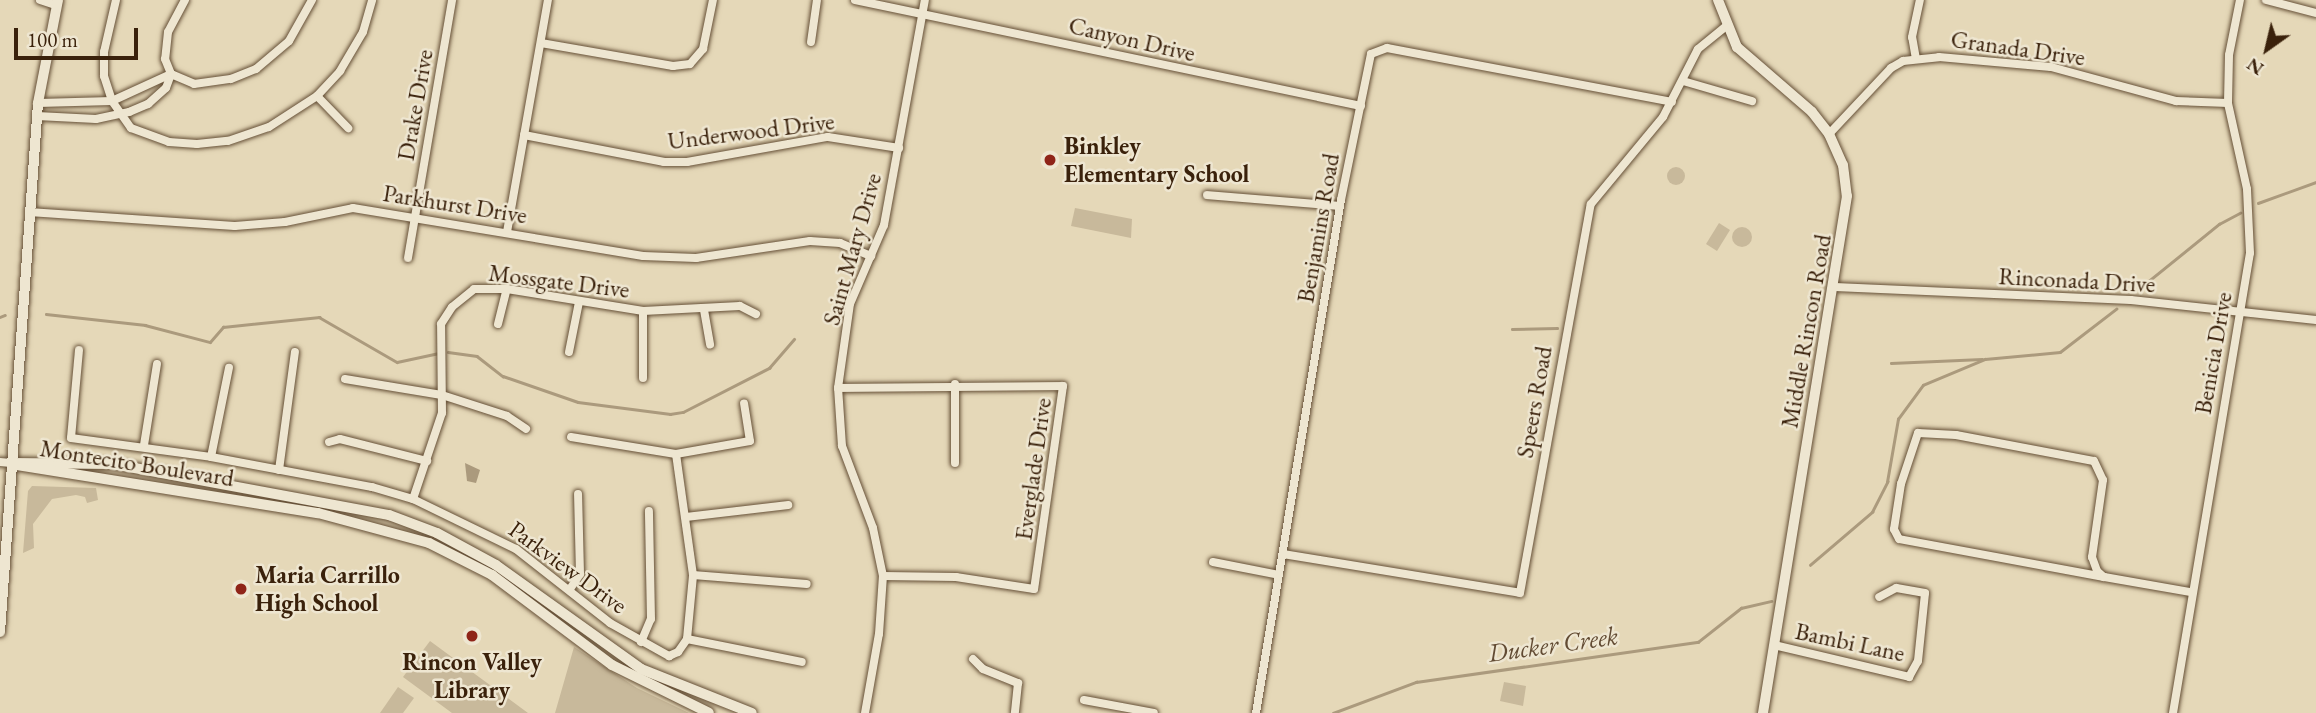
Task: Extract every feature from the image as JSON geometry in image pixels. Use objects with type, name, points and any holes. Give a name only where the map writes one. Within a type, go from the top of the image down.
[{"type":"main road","points":[[0,632],[5,463],[38,103],[57,3]]},
{"type":"main road","name":"Montecito Boulevard","points":[[5,463],[318,513],[429,543],[492,575],[620,670],[709,713]]},
{"type":"main road","name":"Montecito Boulevard","points":[[5,463],[113,464],[389,515],[437,533],[496,565],[641,669],[752,713]]},
{"type":"street","points":[[40,0],[57,3]]},
{"type":"street","points":[[116,0],[104,52],[104,76],[119,114],[131,128],[145,135],[197,144],[228,141],[269,127],[317,96],[340,71],[363,32],[372,0]]},
{"type":"street","points":[[37,116],[96,119],[148,104],[166,88],[171,74],[164,52],[168,32],[185,0]]},
{"type":"street","points":[[171,74],[185,83],[212,83],[256,69],[289,41],[312,0]]},
{"type":"street","name":"Drake Drive","points":[[408,258],[452,0]]},
{"type":"street","points":[[506,232],[548,0]]},
{"type":"street","points":[[541,43],[673,66],[691,64],[703,49],[713,0]]},
{"type":"street","points":[[811,42],[817,0]]},
{"type":"street","name":"Canyon Drive","points":[[855,0],[1361,106]]},
{"type":"street","name":"Saint Mary Drive","points":[[865,713],[879,634],[883,576],[873,528],[842,446],[838,388],[850,304],[884,225],[925,0]]},
{"type":"street","name":"Middle Rincon Road","points":[[1718,0],[1725,27],[1749,61],[1812,112],[1829,134],[1843,165],[1847,196],[1835,287],[1763,713]]},
{"type":"street","points":[[1916,59],[1912,37],[1920,0]]},
{"type":"street","name":"Benicia Drive","points":[[2172,713],[2190,592],[2240,315],[2250,220],[2228,103],[2229,55],[2241,0]]},
{"type":"street","points":[[2266,0],[2316,13]]},
{"type":"street","name":"Speers Road","points":[[1283,554],[1520,593],[1587,215],[1597,191],[1672,102],[1698,49],[1725,27]]},
{"type":"street","name":"Benjamins Road","points":[[1256,713],[1340,206],[1371,54],[1387,48],[1672,102]]},
{"type":"street","name":"Granada Drive","points":[[1829,134],[1891,68],[1916,59],[1969,57],[2052,67],[2176,102],[2228,103]]},
{"type":"street","points":[[38,103],[112,101],[171,74]]},
{"type":"street","points":[[1683,81],[1752,101]]},
{"type":"street","points":[[317,96],[348,128]]},
{"type":"street","name":"Underwood Drive","points":[[524,135],[664,162],[687,162],[828,137],[900,148]]},
{"type":"street","points":[[1207,195],[1340,206]]},
{"type":"street","name":"Parkhurst Drive","points":[[29,212],[235,226],[285,222],[353,208],[673,258],[810,241],[840,243],[871,256]]},
{"type":"street","name":"Mossgate Drive","points":[[413,499],[427,461],[442,395],[439,347],[441,324],[463,295],[485,286],[643,311],[704,310],[740,306],[757,314]]},
{"type":"street","name":"Rinconada Drive","points":[[1835,287],[2131,300],[2240,315],[2316,320]]},
{"type":"street","points":[[498,324],[507,289]]},
{"type":"street","points":[[569,352],[579,302]]},
{"type":"street","points":[[704,310],[710,344]]},
{"type":"street","points":[[643,311],[643,378]]},
{"type":"street","name":"Parkview Drive","points":[[79,350],[71,438],[144,445],[372,487],[413,499],[516,549],[641,642],[669,656],[678,652],[687,639]]},
{"type":"street","points":[[278,470],[295,352]]},
{"type":"street","points":[[144,445],[157,364]]},
{"type":"street","points":[[211,457],[229,368]]},
{"type":"street","points":[[345,379],[442,395],[507,416],[526,429]]},
{"type":"street","points":[[955,384],[955,463]]},
{"type":"street","name":"Everglade Drive","points":[[838,388],[955,384],[1063,386],[1034,589],[956,577],[883,576]]},
{"type":"street","points":[[571,437],[676,454],[750,441],[744,403]]},
{"type":"street","points":[[2104,578],[2092,557],[2103,480],[2094,461],[1956,435],[1918,433],[1901,484],[1894,529],[1899,539],[1915,545],[2104,578],[2190,592]]},
{"type":"street","points":[[329,442],[340,439],[427,461]]},
{"type":"street","points":[[676,454],[693,575],[687,639],[802,662]]},
{"type":"street","points":[[570,589],[580,574],[578,494]]},
{"type":"street","points":[[686,517],[788,505]]},
{"type":"street","points":[[641,642],[651,619],[649,511]]},
{"type":"street","points":[[1213,562],[1279,575]]},
{"type":"street","points":[[693,575],[807,584]]},
{"type":"street","name":"Bambi Lane","points":[[1774,645],[1909,677],[1918,661],[1925,593],[1896,588],[1879,597]]},
{"type":"street","points":[[973,659],[983,669],[1018,683],[1016,713]]},
{"type":"street","points":[[1084,700],[1154,713]]},
{"type":"shaded area","points":[[1676,167],[1682,170],[1685,176],[1682,182],[1676,185],[1670,182],[1667,176],[1670,170]]},
{"type":"shaded area","points":[[1075,208],[1132,219],[1131,238],[1071,226]]},
{"type":"shaded area","points":[[1719,223],[1730,230],[1717,251],[1706,244]]},
{"type":"shaded area","points":[[1742,227],[1749,230],[1752,237],[1749,244],[1742,247],[1735,244],[1732,237],[1735,230]]},
{"type":"shaded area","points":[[465,463],[480,470],[476,483],[467,481]]},
{"type":"shaded area","points":[[32,486],[96,488],[98,500],[87,503],[85,497],[76,495],[52,499],[33,524],[34,548],[23,553],[28,491]]},
{"type":"shaded area","points":[[430,641],[528,713],[452,713],[403,677]]},
{"type":"shaded area","points":[[574,647],[637,688],[689,713],[555,713]]},
{"type":"shaded area","points":[[1504,682],[1526,686],[1523,706],[1500,701]]},
{"type":"shaded area","points":[[398,687],[414,698],[403,713],[380,713]]},
{"type":"waterway","name":"Ducker Creek","points":[[2258,203],[2316,182]]},
{"type":"waterway","name":"Ducker Creek","points":[[2140,288],[2219,224],[2240,213]]},
{"type":"waterway","name":"Ducker Creek","points":[[1810,565],[1872,512],[1887,482],[1898,419],[1923,385],[1985,359],[2060,352],[2116,309]]},
{"type":"waterway","points":[[46,314],[145,325],[210,342],[223,327],[319,317],[397,362],[436,354]]},
{"type":"waterway","points":[[0,317],[5,315]]},
{"type":"waterway","points":[[1512,329],[1557,328]]},
{"type":"waterway","points":[[448,352],[477,356],[503,376],[578,402],[670,414],[683,412],[769,368],[794,339]]},
{"type":"waterway","points":[[1891,363],[1982,359]]},
{"type":"waterway","name":"Ducker Creek","points":[[1333,713],[1416,682],[1698,642],[1741,608],[1771,601]]},
{"type":"place","name":"Binkley Elementary School","points":[[1050,160]]},
{"type":"place","name":"Maria Carrillo High School","points":[[241,589]]},
{"type":"place","name":"Rincon Valley Library","points":[[472,636]]}]
